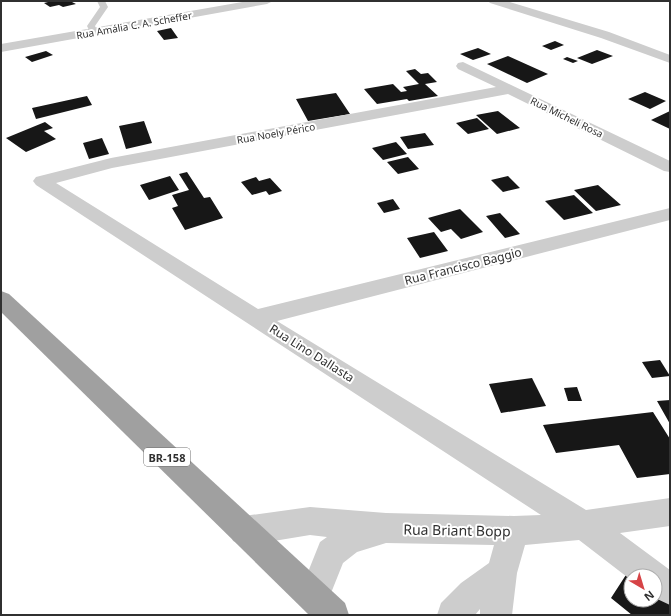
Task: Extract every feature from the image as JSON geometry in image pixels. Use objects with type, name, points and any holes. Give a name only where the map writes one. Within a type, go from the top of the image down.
[{"type":"highway","name":"BR-158","points":[[1,299],[324,606]]},
{"type":"street","name":"Rua Amália C. A. Scheffer","points":[[1,48],[267,1]]},
{"type":"street","points":[[494,1],[599,33],[670,59]]},
{"type":"street","points":[[654,53],[670,48]]},
{"type":"street","name":"Rua Micheli Rosa","points":[[463,66],[670,167]]},
{"type":"street","name":"Rua Noely Périco","points":[[42,181],[111,163],[510,89]]},
{"type":"street","name":"Rua Lino Dallasta","points":[[42,181],[255,318],[582,524],[641,568]]},
{"type":"street","name":"Rua Francisco Baggio","points":[[255,318],[670,214]]},
{"type":"street","name":"Rua Briant Bopp","points":[[244,531],[310,521],[386,528],[514,531],[582,524],[670,512]]},
{"type":"street","points":[[324,606],[331,553],[349,540],[386,528]]},
{"type":"street","points":[[496,615],[500,573],[514,531]]},
{"type":"street","points":[[453,615],[472,594],[500,573]]},
{"type":"lane","points":[[94,32],[91,26],[104,7],[101,1]]},
{"type":"building","points":[[52,1],[70,1],[76,4],[63,7],[59,5],[50,7],[44,3]]},
{"type":"building","points":[[171,28],[178,38],[164,40],[157,31]]},
{"type":"building","points":[[555,41],[564,45],[551,50],[542,46]]},
{"type":"building","points":[[478,48],[491,54],[473,60],[460,54]]},
{"type":"building","points":[[597,50],[613,56],[592,64],[577,58]]},
{"type":"building","points":[[46,51],[53,55],[32,62],[25,57]]},
{"type":"building","points":[[508,56],[548,74],[527,83],[487,64]]},
{"type":"building","points":[[567,57],[578,61],[573,63],[563,59]]},
{"type":"building","points":[[415,69],[421,74],[428,73],[437,82],[425,84],[438,96],[377,104],[364,89],[393,84],[401,92],[407,91],[403,87],[419,84],[406,71]]},
{"type":"building","points":[[645,92],[666,101],[650,109],[628,99]]},
{"type":"building","points":[[336,93],[350,114],[308,121],[296,99]]},
{"type":"building","points":[[87,96],[92,105],[36,119],[32,108]]},
{"type":"building","points":[[498,111],[520,128],[497,134],[476,115]]},
{"type":"building","points":[[670,111],[670,129],[651,120]]},
{"type":"building","points":[[477,118],[489,129],[468,134],[456,123]]},
{"type":"building","points":[[144,121],[152,143],[126,149],[119,126]]},
{"type":"building","points":[[45,122],[53,128],[44,131],[56,139],[26,152],[6,138]]},
{"type":"building","points":[[425,133],[434,145],[408,149],[400,137]]},
{"type":"building","points":[[102,138],[109,154],[89,159],[83,143]]},
{"type":"building","points":[[396,142],[407,154],[383,160],[372,148]]},
{"type":"building","points":[[408,157],[419,169],[398,174],[387,162]]},
{"type":"building","points":[[187,172],[204,198],[210,197],[223,218],[185,230],[172,208],[178,206],[172,195],[189,190],[179,174]]},
{"type":"building","points":[[170,176],[179,190],[149,200],[140,185]]},
{"type":"building","points":[[508,176],[520,188],[503,192],[491,180]]},
{"type":"building","points":[[256,177],[259,181],[270,178],[282,191],[269,195],[266,191],[252,195],[241,182]]},
{"type":"building","points":[[598,185],[621,205],[596,211],[574,190]]},
{"type":"building","points":[[574,195],[593,213],[564,220],[545,201]]},
{"type":"building","points":[[393,199],[400,209],[384,213],[377,203]]},
{"type":"building","points":[[460,209],[483,232],[461,239],[451,229],[441,232],[428,218]]},
{"type":"building","points":[[500,213],[520,234],[505,238],[486,216]]},
{"type":"building","points":[[434,232],[448,251],[420,258],[407,238]]},
{"type":"building","points":[[660,360],[670,376],[652,378],[642,362]]},
{"type":"building","points":[[532,378],[546,406],[501,413],[489,384]]},
{"type":"building","points":[[577,387],[582,401],[568,401],[564,388]]},
{"type":"building","points":[[670,400],[670,424],[657,401]]},
{"type":"building","points":[[653,412],[670,439],[670,474],[637,478],[619,445],[556,453],[543,425]]},
{"type":"building","points":[[633,564],[638,568],[630,568]]},
{"type":"building","points":[[623,579],[623,608],[611,598]]},
{"type":"building","points":[[663,587],[670,592],[669,615],[632,615],[623,608],[663,608]]}]
